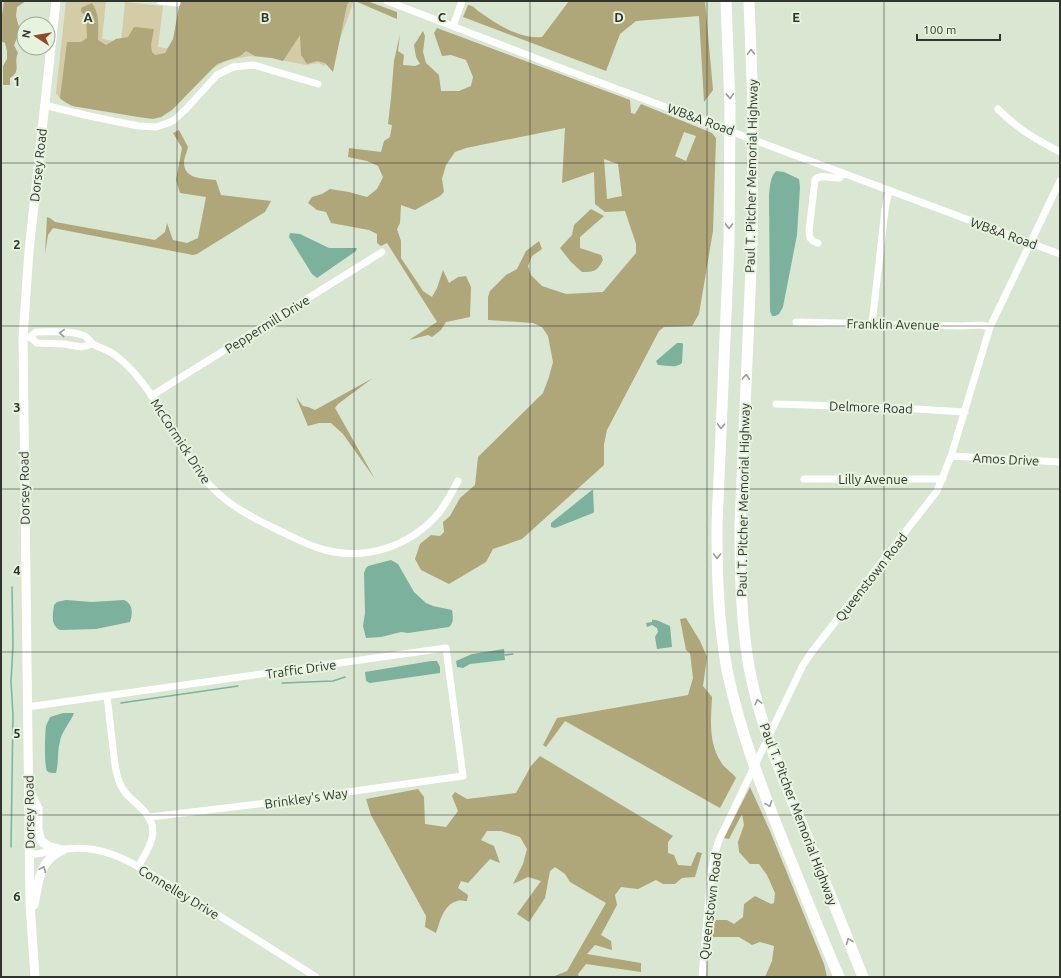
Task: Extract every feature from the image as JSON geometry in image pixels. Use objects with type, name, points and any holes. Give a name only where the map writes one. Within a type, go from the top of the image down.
[{"type":"highway","name":"Paul T. Pitcher Memorial Highway","points":[[726,1],[730,106],[729,228],[717,525],[718,582],[722,636],[727,669],[745,738],[774,819],[838,977]]},
{"type":"highway","name":"Paul T. Pitcher Memorial Highway","points":[[749,1],[753,157],[752,245],[740,525],[741,606],[744,634],[758,704],[779,768],[863,977]]},
{"type":"main road","name":"Dorsey Road","points":[[35,977],[31,920],[28,789],[26,337],[29,251],[56,1]]},
{"type":"main road","points":[[28,789],[38,808],[38,830],[41,841],[48,846],[63,850]]},
{"type":"main road","points":[[31,920],[41,870],[50,858],[63,850]]},
{"type":"street","points":[[160,1],[177,3]]},
{"type":"street","name":"WB&A Road","points":[[387,1],[1060,254]]},
{"type":"street","points":[[453,26],[462,1]]},
{"type":"street","points":[[44,105],[138,126],[156,127],[168,124],[174,120],[217,75],[233,68],[254,65],[318,84]]},
{"type":"street","points":[[998,109],[1026,134],[1060,152]]},
{"type":"street","points":[[818,242],[812,241],[808,231],[814,180],[820,176],[839,178],[842,173]]},
{"type":"street","name":"Queenstown Road","points":[[702,977],[711,872],[719,840],[797,677],[811,652],[937,491],[951,456],[990,327],[1060,180]]},
{"type":"street","points":[[872,324],[884,210],[889,190]]},
{"type":"street","name":"Peppermill Drive","points":[[151,396],[382,252]]},
{"type":"street","name":"Franklin Avenue","points":[[796,322],[962,326],[981,325],[990,327]]},
{"type":"street","name":"McCormick Drive","points":[[26,337],[36,332],[72,333],[86,336],[92,344],[108,351],[124,363],[140,380],[191,462],[214,491],[247,515],[313,546],[325,550],[345,553],[365,553],[380,550],[399,543],[415,534],[432,520],[444,506],[458,481]]},
{"type":"street","name":"McCormick Drive","points":[[26,337],[37,344],[64,344],[82,347],[92,344]]},
{"type":"street","name":"Delmore Road","points":[[776,404],[899,408],[965,412]]},
{"type":"street","name":"Amos Drive","points":[[951,456],[1060,462]]},
{"type":"street","name":"Lilly Avenue","points":[[804,479],[943,479]]},
{"type":"street","name":"Traffic Drive","points":[[27,708],[446,648],[463,776]]},
{"type":"street","points":[[107,696],[119,782],[128,796],[150,817],[153,826],[152,837],[148,849],[138,867]]},
{"type":"street","name":"Brinkley's Way","points":[[150,817],[317,797],[340,792],[463,776]]},
{"type":"street","name":"Connelley Drive","points":[[29,855],[81,849],[96,850],[114,855],[138,867],[316,977]]},
{"type":"shaded area","points":[[4,1],[26,1],[17,7],[16,40],[14,45],[17,56],[16,73],[10,78],[10,85],[3,85],[3,66],[7,59],[7,51],[5,43],[1,41],[1,22]]},
{"type":"shaded area","points":[[66,1],[106,1],[102,39],[121,42],[125,2],[163,6],[158,47],[177,50],[182,1],[354,1],[338,44],[324,66],[319,63],[306,65],[271,58],[249,56],[225,61],[143,116],[61,100],[56,93]]},
{"type":"shaded area","points":[[180,1],[350,1],[347,5],[333,72],[325,63],[317,61],[307,64],[301,55],[300,35],[283,61],[255,56],[246,51],[240,56],[217,64],[172,110],[161,117],[153,119],[72,106],[60,98],[67,42],[81,42],[87,38],[86,16],[81,12],[81,8],[92,3],[95,7],[98,25],[98,40],[106,45],[116,39],[128,37],[134,27],[154,29],[151,45],[152,52],[155,55],[165,53],[173,39]]},
{"type":"shaded area","points":[[355,1],[367,1],[397,12],[397,19]]},
{"type":"shaded area","points":[[569,1],[705,1],[713,90],[704,102],[699,16],[636,21],[620,34],[606,71],[463,17],[468,5],[474,7],[479,12],[510,30],[526,36],[542,37]]},
{"type":"shaded area","points":[[437,28],[630,100],[631,113],[635,114],[641,104],[712,133],[716,138],[713,231],[699,314],[692,326],[664,327],[659,331],[607,430],[604,444],[604,465],[522,539],[493,549],[486,562],[449,584],[421,570],[415,559],[420,544],[431,535],[440,536],[444,532],[443,522],[450,516],[460,498],[475,485],[478,457],[543,393],[553,362],[548,336],[542,327],[533,323],[488,320],[488,297],[490,291],[506,275],[517,269],[526,251],[539,241],[542,249],[532,256],[528,266],[531,275],[542,286],[566,294],[603,292],[636,253],[636,244],[625,211],[605,212],[595,204],[594,172],[562,183],[565,128],[466,148],[455,152],[446,165],[442,179],[444,192],[440,196],[415,210],[401,205],[400,223],[397,229],[401,241],[401,258],[423,291],[432,297],[437,288],[443,270],[449,283],[458,277],[466,276],[471,287],[470,317],[446,322],[441,330],[432,337],[428,335],[409,340],[437,322],[387,243],[381,246],[377,243],[377,234],[369,230],[331,223],[326,212],[317,210],[308,203],[312,197],[322,194],[330,189],[367,197],[377,189],[383,177],[378,166],[367,161],[348,157],[349,148],[381,152],[384,141],[390,137],[392,125],[388,124],[394,61],[400,34],[398,51],[404,55],[403,65],[415,66],[420,64],[416,57],[414,45],[423,31],[425,36],[423,52],[426,63],[439,75],[441,91],[459,91],[471,86],[473,77],[466,60],[451,55],[442,56],[434,33]],"holes":[[[684,132],[696,136],[686,161],[675,156]],[[604,159],[618,164],[622,196],[607,199]]]},
{"type":"shaded area","points":[[179,130],[188,147],[184,159],[187,172],[195,177],[216,180],[221,195],[271,201],[265,212],[193,255],[53,228],[48,235],[45,254],[47,217],[55,222],[155,240],[165,232],[167,223],[173,240],[187,243],[198,238],[206,197],[180,193],[176,180],[182,148],[173,133]]},
{"type":"shaded area","points":[[776,171],[784,172],[799,179],[800,187],[797,235],[783,307],[779,314],[772,316],[770,311],[769,195],[771,179]]},
{"type":"shaded area","points":[[591,209],[604,216],[580,237],[580,248],[601,255],[603,260],[599,267],[595,270],[590,272],[582,272],[571,262],[560,248],[572,235],[574,225]]},
{"type":"shaded area","points":[[290,233],[300,234],[329,248],[357,248],[356,251],[317,278],[312,274],[289,237]]},
{"type":"shaded area","points":[[677,343],[683,344],[682,363],[677,366],[658,365],[656,361]]},
{"type":"shaded area","points":[[373,378],[338,404],[335,408],[375,479],[343,434],[331,423],[319,423],[308,426],[296,397],[303,406],[315,410]]},
{"type":"shaded area","points":[[592,490],[593,513],[555,528],[551,527],[551,523]]},
{"type":"shaded area","points":[[391,560],[398,564],[414,592],[426,603],[452,610],[453,617],[449,627],[408,633],[401,632],[381,637],[366,638],[363,626],[365,613],[364,573],[368,566]]},
{"type":"shaded area","points":[[66,600],[92,602],[124,600],[131,606],[132,615],[130,622],[96,629],[60,630],[53,622],[54,605],[57,602]]},
{"type":"shaded area","points":[[686,618],[700,641],[707,657],[703,686],[712,697],[711,730],[714,746],[722,764],[736,778],[720,808],[565,721],[546,747],[543,745],[557,718],[688,695],[693,678],[690,653],[686,650],[680,619]]},
{"type":"shaded area","points":[[652,620],[670,626],[672,647],[657,649],[655,637],[658,632],[657,628],[652,625],[647,627],[646,623],[652,622]]},
{"type":"shaded area","points":[[504,649],[505,660],[470,664],[463,668],[457,667],[456,661],[472,654]]},
{"type":"shaded area","points":[[437,661],[440,667],[440,673],[370,683],[366,681],[365,672]]},
{"type":"shaded area","points":[[63,713],[74,713],[61,737],[56,773],[50,773],[47,771],[45,763],[46,726],[50,717]]},
{"type":"shaded area","points":[[540,756],[673,836],[668,842],[668,853],[674,855],[678,865],[691,866],[697,852],[702,853],[695,877],[682,878],[675,884],[663,884],[656,880],[638,889],[621,887],[615,895],[617,905],[601,935],[611,941],[612,950],[595,945],[587,954],[641,963],[641,972],[586,964],[578,974],[579,977],[552,977],[567,971],[606,903],[570,882],[565,874],[555,867],[550,871],[545,898],[529,922],[517,914],[541,881],[528,877],[513,884],[523,864],[527,849],[520,837],[501,831],[487,831],[481,840],[494,846],[500,863],[490,859],[468,883],[461,881],[458,888],[468,895],[467,901],[457,901],[448,906],[443,914],[436,933],[425,927],[426,916],[371,815],[366,799],[418,789],[424,797],[425,824],[446,827],[458,811],[452,796],[455,792],[467,799],[516,793],[531,766]]},
{"type":"shaded area","points":[[750,787],[770,831],[824,964],[827,977],[765,977],[772,961],[774,946],[760,942],[752,945],[739,937],[711,937],[711,930],[716,920],[727,920],[734,924],[743,917],[744,904],[755,896],[771,904],[774,903],[775,893],[767,875],[759,864],[750,864],[739,852],[738,842],[744,825],[742,814],[729,839],[724,838]]},
{"type":"waterway","points":[[11,847],[13,715],[11,682],[13,645],[12,587]]},
{"type":"waterway","points":[[505,655],[513,654]]},
{"type":"waterway","points":[[282,683],[333,681],[345,677]]},
{"type":"waterway","points":[[121,703],[238,686]]}]
